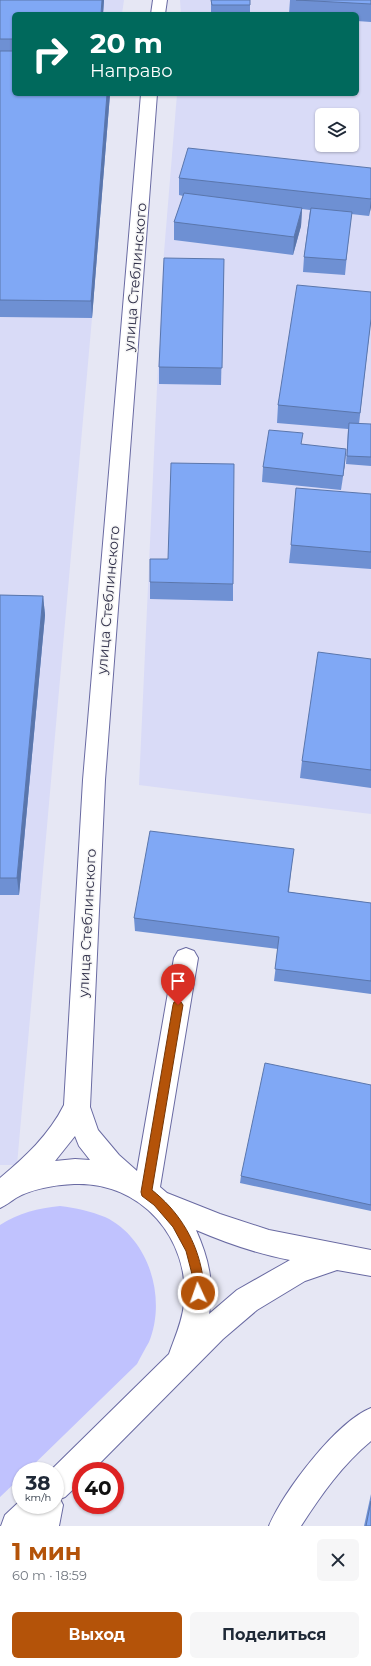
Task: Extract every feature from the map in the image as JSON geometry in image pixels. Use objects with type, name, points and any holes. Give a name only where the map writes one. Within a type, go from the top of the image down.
[{"type":"street","points":[[158,12],[160,0]]},
{"type":"street","name":"улица Стеблинского","points":[[77,1107],[94,780],[149,96]]},
{"type":"street","points":[[146,1193],[186,958]]},
{"type":"street","points":[[77,1107],[88,1137],[110,1164],[146,1193],[177,1223],[191,1249],[198,1278],[198,1309],[191,1339],[176,1367]]},
{"type":"street","points":[[0,1196],[47,1154],[69,1124],[77,1107]]},
{"type":"street","points":[[0,1196],[21,1184],[49,1174],[78,1171],[107,1175],[219,1227],[269,1243],[371,1263]]},
{"type":"street","points":[[64,1479],[213,1329],[247,1300],[297,1271],[338,1256]]},
{"type":"street","points":[[284,1526],[310,1485],[359,1431],[371,1422]]},
{"type":"street","points":[[16,1526],[28,1514]]},
{"type":"street","points":[[44,1526],[46,1514]]},
{"type":"shaded area","points":[[0,0],[124,0],[122,12],[12,12],[12,96],[15,96],[92,318],[17,1165],[0,1165]]},
{"type":"shaded area","points":[[180,0],[371,0],[371,814],[139,785],[162,277],[177,96],[359,96],[359,12],[181,12]]},
{"type":"shaded area","points":[[60,1206],[94,1213],[105,1217],[120,1227],[133,1239],[143,1254],[155,1289],[156,1307],[154,1325],[149,1342],[137,1364],[36,1462],[12,1462],[12,1486],[0,1497],[0,1225],[14,1217],[44,1208]]},
{"type":"building","points":[[0,0],[102,0],[101,12],[12,12],[12,39],[0,39]]},
{"type":"building","points":[[211,0],[250,0],[250,5],[212,5]]},
{"type":"building","points":[[296,0],[371,0],[371,4]]},
{"type":"building","points":[[0,51],[12,51],[12,96],[107,96],[91,301],[0,300]]},
{"type":"building","points":[[188,148],[371,168],[371,199],[179,178]]},
{"type":"building","points":[[184,193],[302,208],[294,237],[174,222]]},
{"type":"building","points":[[311,208],[352,212],[346,260],[304,257]]},
{"type":"building","points":[[164,258],[224,259],[222,368],[159,367]]},
{"type":"building","points":[[297,285],[371,292],[371,319],[360,413],[278,405]]},
{"type":"building","points":[[349,423],[371,424],[371,457],[347,456]]},
{"type":"building","points":[[269,430],[303,433],[301,444],[346,449],[343,476],[263,467]]},
{"type":"building","points":[[171,463],[234,464],[233,584],[150,582],[150,559],[168,559]]},
{"type":"building","points":[[296,488],[371,494],[371,552],[291,545]]},
{"type":"building","points":[[0,595],[43,596],[17,878],[0,878]]},
{"type":"building","points":[[318,652],[371,659],[371,770],[302,761]]},
{"type":"building","points":[[150,831],[294,849],[288,892],[371,903],[371,981],[275,969],[279,937],[134,918]]},
{"type":"building","points":[[265,1063],[371,1085],[371,1205],[241,1176]]},
{"type":"building","points":[[371,1501],[371,1526],[366,1526]]},
{"type":"route","points":[[178,1005],[146,1192],[158,1202],[177,1223],[191,1249],[198,1278],[198,1293]]}]
